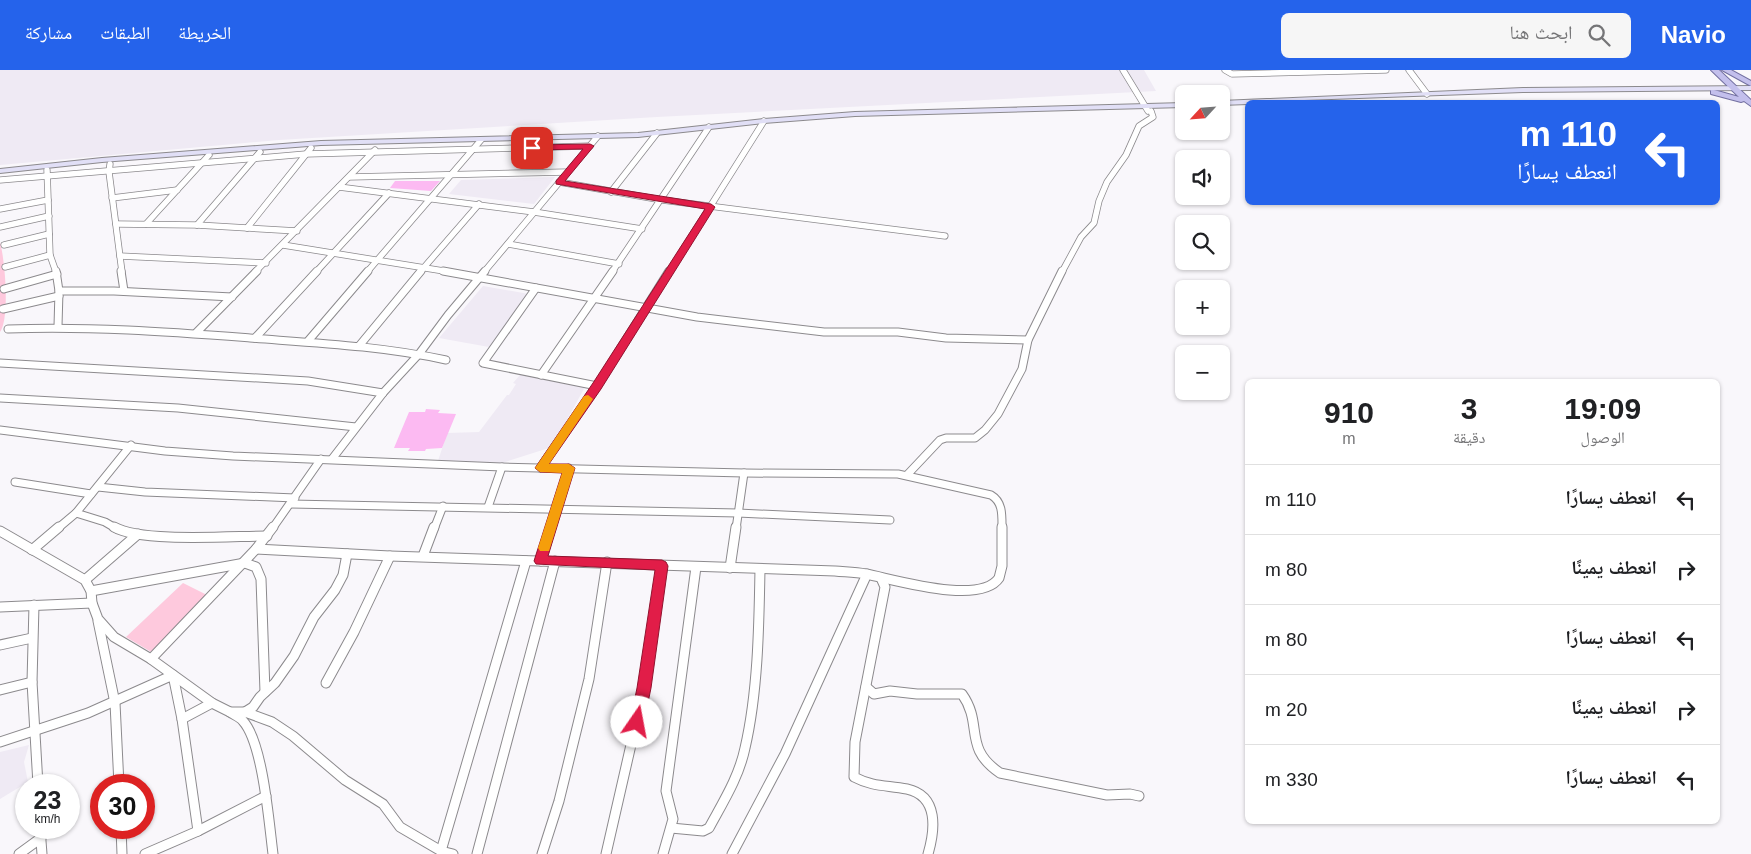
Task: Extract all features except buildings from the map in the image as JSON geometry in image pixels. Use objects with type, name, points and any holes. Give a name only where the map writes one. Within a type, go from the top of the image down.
[{"type":"main road","points":[[1712,90],[1720,86],[1721,83],[1714,70]]},
{"type":"main road","points":[[1714,70],[1744,91]]},
{"type":"main road","points":[[1725,70],[1744,91],[1751,105]]},
{"type":"main road","points":[[1725,70],[1751,84]]},
{"type":"main road","points":[[1290,100],[1523,90],[1605,92]]},
{"type":"main road","points":[[1712,90],[1751,105]]},
{"type":"main road","points":[[1396,100],[1605,92],[1744,91]]},
{"type":"main road","points":[[1230,103],[1245,102]]},
{"type":"main road","points":[[1148,109],[1175,106]]},
{"type":"main road","points":[[1230,108],[1245,107]]},
{"type":"main road","points":[[0,176],[109,168],[209,155],[478,145],[656,135],[763,123],[1148,109],[1175,110]]},
{"type":"main road","points":[[0,171],[102,160],[314,143],[478,145]]},
{"type":"street","points":[[907,475],[940,440],[946,438],[975,438],[985,430],[998,414],[1022,369],[1028,340],[1050,293],[1081,236],[1094,223],[1099,201],[1108,182],[1126,155],[1139,126],[1153,116],[1124,70]]},
{"type":"street","points":[[1225,70],[1232,74],[1243,74],[1386,70]]},
{"type":"street","points":[[1409,70],[1427,94]]},
{"type":"street","points":[[540,468],[597,386],[763,123]]},
{"type":"street","points":[[541,375],[619,264],[708,129]]},
{"type":"street","points":[[610,192],[656,135]]},
{"type":"street","points":[[332,459],[383,393],[419,354],[448,314],[597,138]]},
{"type":"street","points":[[308,341],[478,145],[590,146]]},
{"type":"street","points":[[196,332],[350,177],[376,148]]},
{"type":"street","points":[[247,228],[308,151]]},
{"type":"street","points":[[124,291],[109,168],[203,162],[258,154]]},
{"type":"street","points":[[197,225],[258,154]]},
{"type":"street","points":[[146,224],[209,155]]},
{"type":"street","points":[[350,177],[568,172]]},
{"type":"street","points":[[0,180],[47,174],[50,255],[57,274],[59,294],[58,326]]},
{"type":"street","points":[[559,182],[610,192],[711,207],[945,236]]},
{"type":"street","points":[[339,187],[479,204],[642,230]]},
{"type":"street","points":[[112,198],[177,190]]},
{"type":"street","points":[[255,338],[389,193]]},
{"type":"street","points":[[0,209],[48,200]]},
{"type":"street","points":[[359,346],[479,204]]},
{"type":"street","points":[[0,227],[48,216]]},
{"type":"street","points":[[116,224],[197,225],[297,231]]},
{"type":"street","points":[[4,246],[49,234]]},
{"type":"street","points":[[508,244],[619,264]]},
{"type":"street","points":[[283,245],[480,277],[681,315],[814,331],[898,332],[946,338],[1028,340]]},
{"type":"street","points":[[5,267],[50,255]]},
{"type":"street","points":[[120,256],[266,262]]},
{"type":"street","points":[[4,289],[57,274]]},
{"type":"street","points":[[536,288],[482,362],[484,364],[597,386]]},
{"type":"street","points":[[3,309],[59,294],[124,291],[232,297]]},
{"type":"street","points":[[8,329],[58,326],[196,332],[359,346],[419,354],[446,360]]},
{"type":"street","points":[[0,363],[300,380],[383,393]]},
{"type":"street","points":[[0,398],[185,410],[356,427]]},
{"type":"street","points":[[0,430],[214,455],[502,467],[744,474],[907,475],[991,495],[998,499],[1002,510],[1001,572],[995,583],[981,588],[946,589],[867,574],[607,562],[390,556],[256,549]]},
{"type":"street","points":[[32,550],[76,513],[131,445]]},
{"type":"street","points":[[151,659],[245,563],[293,501],[321,459]]},
{"type":"street","points":[[488,507],[502,467]]},
{"type":"street","points":[[540,561],[569,468]]},
{"type":"street","points":[[730,568],[744,474]]},
{"type":"street","points":[[15,482],[91,494]]},
{"type":"street","points":[[98,487],[145,492],[293,501],[555,510],[738,513],[890,520]]},
{"type":"street","points":[[423,556],[443,506]]},
{"type":"street","points":[[76,513],[105,522],[119,530],[138,534],[267,536]]},
{"type":"street","points":[[0,530],[85,580],[91,591],[92,603],[98,619],[115,703],[118,774]]},
{"type":"street","points":[[85,580],[138,534]]},
{"type":"street","points":[[245,712],[253,707],[282,674],[319,610],[336,590],[343,575],[347,554]]},
{"type":"street","points":[[326,683],[354,632],[390,556]]},
{"type":"street","points":[[441,851],[526,561]]},
{"type":"street","points":[[477,854],[556,561]]},
{"type":"street","points":[[542,854],[559,801],[589,679],[607,562]]},
{"type":"street","points":[[91,591],[245,563],[256,567],[261,579],[265,692]]},
{"type":"street","points":[[606,854],[644,688],[662,566]]},
{"type":"street","points":[[663,854],[673,814],[666,791],[696,567]]},
{"type":"street","points":[[671,828],[703,831],[709,828],[741,765],[751,710],[758,627],[760,569]]},
{"type":"street","points":[[732,854],[786,754],[867,574]]},
{"type":"street","points":[[881,578],[884,587],[855,742],[854,777],[868,784],[915,790],[924,796],[935,820],[935,830],[928,854]]},
{"type":"street","points":[[0,607],[92,603]]},
{"type":"street","points":[[34,605],[32,682],[38,774]]},
{"type":"street","points":[[98,619],[114,637],[151,659],[212,703],[244,721],[250,731],[266,796],[273,854]]},
{"type":"street","points":[[0,645],[32,638]]},
{"type":"street","points":[[0,742],[36,733],[115,703],[173,674]]},
{"type":"street","points":[[173,674],[182,719],[198,831]]},
{"type":"street","points":[[0,690],[32,682]]},
{"type":"street","points":[[866,687],[874,694],[890,691],[917,694],[962,694],[969,704],[978,754],[989,767],[1000,773],[1107,795],[1130,794],[1139,796]]},
{"type":"street","points":[[182,719],[212,703]]},
{"type":"street","points":[[230,712],[245,712],[272,722],[293,736],[345,780],[383,804],[400,827],[441,851],[453,854]]},
{"type":"street","points":[[145,854],[198,831],[266,796]]},
{"type":"street","points":[[19,854],[35,839]]},
{"type":"street","points":[[41,839],[42,854]]},
{"type":"street","points":[[121,839],[122,854]]},
{"type":"shaded area","points":[[0,70],[1144,70],[1156,91],[657,117],[279,140],[0,165]]},
{"type":"shaded area","points":[[555,177],[534,204],[449,194],[461,180]]},
{"type":"shaded area","points":[[0,242],[4,262],[6,302],[3,325],[0,332]]},
{"type":"shaded area","points":[[483,286],[529,294],[489,347],[439,338]]},
{"type":"shaded area","points":[[520,375],[585,387],[552,447],[502,463],[438,461],[447,433],[479,432],[507,395],[509,395],[516,384],[513,383]]},
{"type":"shaded area","points":[[183,583],[211,597],[153,653],[126,637]]},
{"type":"shaded area","points":[[29,745],[24,762],[26,774],[15,774],[15,790],[0,799],[0,752]]},
{"type":"slow traffic","points":[[544,548],[569,468],[540,468],[588,399]]},
{"type":"route","points":[[532,148],[590,146],[559,182],[711,207],[597,386],[540,468],[569,468],[540,561],[607,562],[662,566],[644,688],[637,722]]}]
